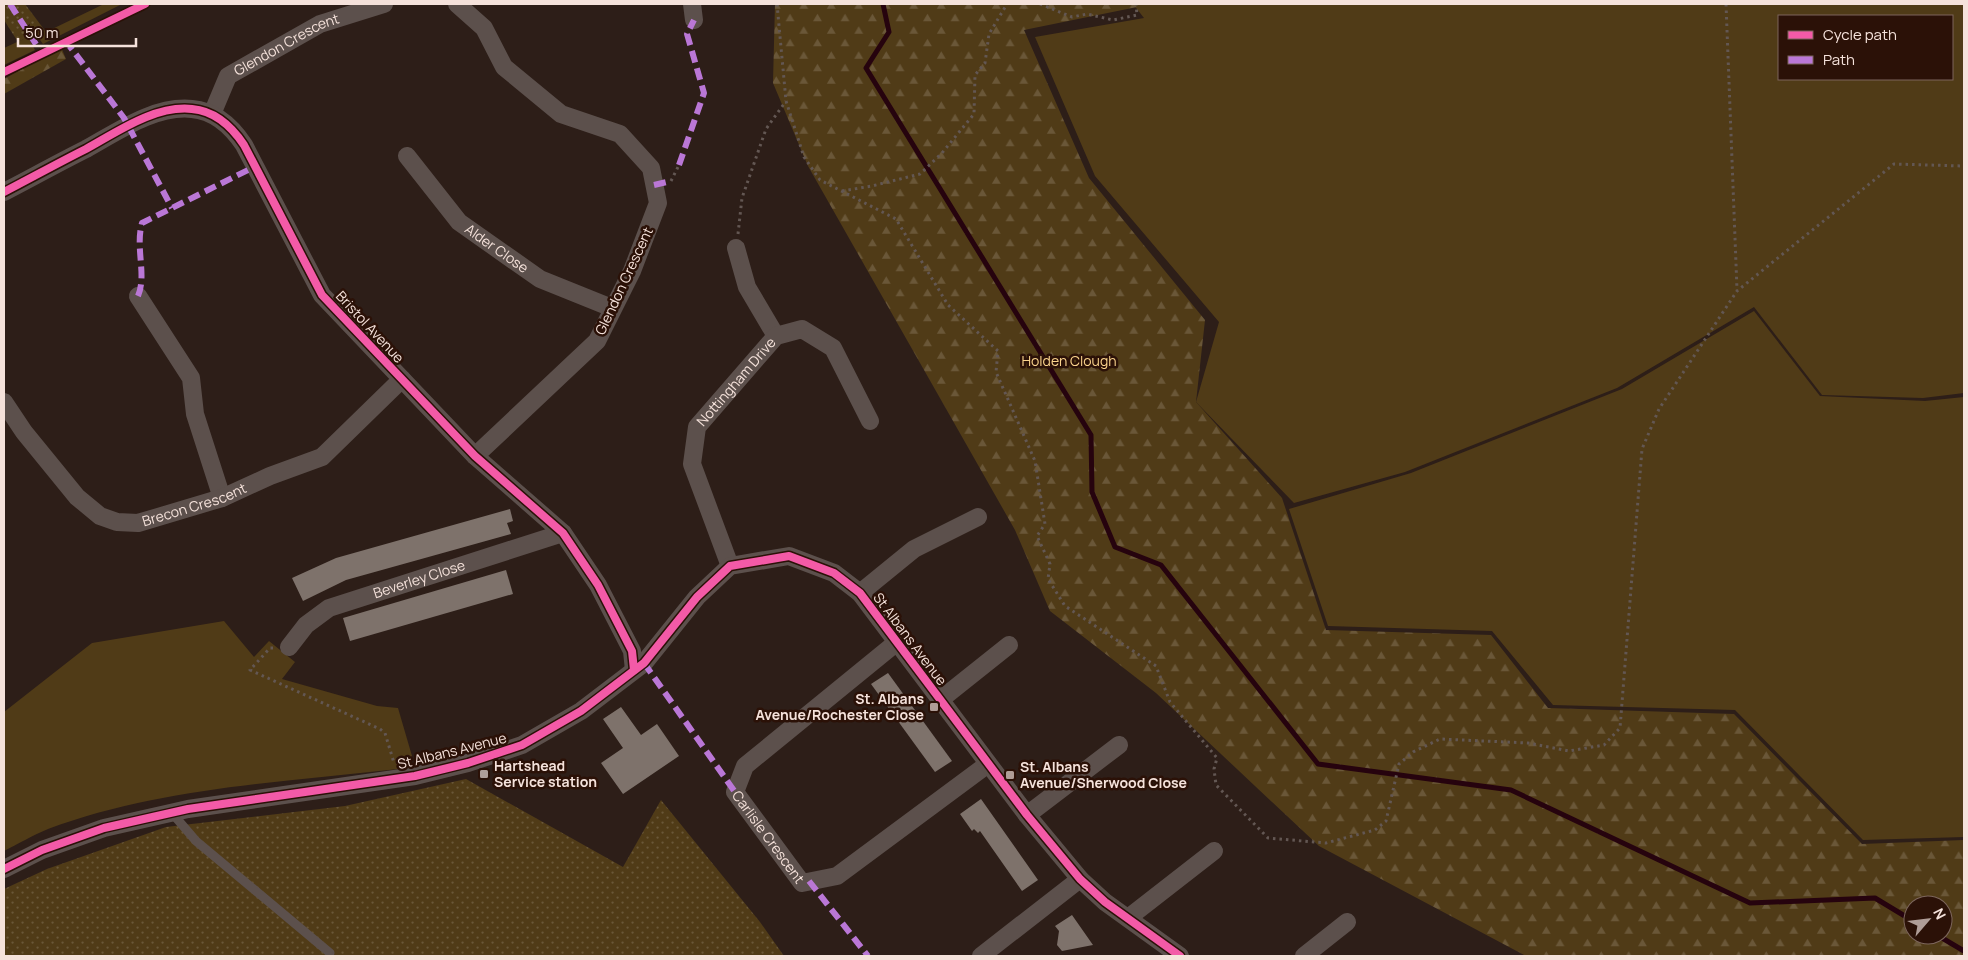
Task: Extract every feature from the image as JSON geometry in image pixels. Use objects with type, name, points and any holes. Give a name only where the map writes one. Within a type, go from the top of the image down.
[{"type":"street","name":"Glendon Crescent","points":[[212,114],[228,76],[320,24],[384,4]]},
{"type":"street","name":"Glendon Crescent","points":[[466,7],[484,28],[504,67],[561,114],[620,134],[650,168],[658,203],[632,271],[597,341],[475,456]]},
{"type":"street","name":"Bristol Avenue","points":[[4,192],[140,121],[168,110],[192,109],[212,114],[234,130],[244,145],[322,295],[475,456],[563,533],[598,585],[632,652],[634,670]]},
{"type":"street","name":"Alder Close","points":[[407,156],[459,222],[540,280],[612,308]]},
{"type":"street","points":[[736,248],[748,287],[776,336]]},
{"type":"street","points":[[138,296],[191,378],[195,414],[222,498]]},
{"type":"street","name":"Nottingham Drive","points":[[730,566],[692,464],[697,427],[776,336],[802,329],[833,348],[870,422]]},
{"type":"street","name":"Brecon Crescent","points":[[4,402],[55,472],[77,497],[100,516],[117,522],[138,523],[222,498],[322,457],[402,379]]},
{"type":"street","points":[[860,593],[914,549],[978,517]]},
{"type":"street","name":"Beverley Close","points":[[289,647],[306,626],[329,608],[563,533]]},
{"type":"street","name":"St Albans Avenue","points":[[4,869],[42,850],[104,828],[172,813],[398,778],[468,763],[522,746],[581,711],[644,663],[697,597],[730,566],[789,556],[834,573],[860,593],[1027,815],[1080,879],[1105,902],[1180,956]]},
{"type":"street","name":"Carlisle Crescent","points":[[897,642],[745,766],[735,792],[802,883],[837,876],[988,764]]},
{"type":"street","points":[[940,700],[1009,645]]},
{"type":"street","points":[[1027,815],[1119,745]]},
{"type":"street","points":[[1128,918],[1214,851]]},
{"type":"street","points":[[981,956],[1080,879]]},
{"type":"street","points":[[1304,956],[1347,922]]},
{"type":"lane","points":[[172,813],[196,842],[330,953]]},
{"type":"path","points":[[777,4],[786,101],[804,157],[820,180],[896,218],[948,305],[998,351],[996,372],[1035,461],[1045,524],[1037,536],[1050,564],[1048,579],[1065,606],[1156,666],[1170,702],[1217,758],[1214,769],[1216,785],[1268,838],[1326,843],[1375,830],[1386,821],[1400,764],[1413,752],[1440,739],[1528,743],[1569,751],[1604,745],[1620,728],[1642,449],[1659,409],[1738,291],[1894,164],[1964,166]]},
{"type":"path","points":[[842,191],[872,186],[920,174],[942,153],[974,114],[975,76],[985,63],[989,34],[1007,4]]},
{"type":"path","points":[[1040,4],[1072,16],[1087,14],[1113,20],[1138,15],[1136,4]]},
{"type":"path","points":[[1726,4],[1738,291]]},
{"type":"path","points":[[736,248],[742,198],[766,129],[786,101]]},
{"type":"path","points":[[671,181],[679,165]]},
{"type":"path","points":[[289,647],[270,648],[250,670],[380,729],[385,733],[398,778]]},
{"type":"green space","points":[[4,4],[25,4],[46,32],[35,33],[18,42],[4,20]]},
{"type":"green space","points":[[104,4],[122,4],[43,44],[35,33],[46,32]]},
{"type":"green space","name":"Holden Clough","points":[[775,4],[1134,4],[1137,7],[1024,30],[1089,178],[1205,320],[1196,402],[1282,498],[1326,630],[1491,635],[1548,708],[1734,714],[1862,844],[1964,840],[1964,956],[1526,956],[1319,846],[1156,693],[1050,611],[1015,530],[808,166],[773,83]]},
{"type":"green space","points":[[1133,4],[1964,4],[1964,393],[1923,398],[1822,395],[1754,307],[1617,388],[1405,472],[1294,503],[1196,402],[1219,322],[1095,176],[1035,37],[1144,18]]},
{"type":"green space","points":[[28,37],[35,50],[4,65],[4,48]]},
{"type":"green space","points":[[61,47],[66,59],[4,94],[4,79]]},
{"type":"green space","points":[[1754,311],[1820,396],[1925,401],[1964,397],[1964,837],[1863,840],[1735,710],[1553,705],[1492,631],[1328,626],[1289,509],[1411,473],[1622,389]]},
{"type":"green space","points":[[224,621],[254,657],[269,641],[295,662],[282,679],[377,706],[398,708],[412,756],[398,769],[221,788],[132,804],[48,829],[4,851],[4,712],[92,643]]},
{"type":"green space","points":[[466,779],[623,867],[661,800],[760,922],[784,956],[4,956],[4,889],[47,869],[166,827],[345,806]]},
{"type":"building","points":[[510,509],[513,521],[507,523],[511,534],[346,580],[303,601],[292,578],[336,558]]},
{"type":"building","points":[[506,570],[513,594],[350,641],[343,618]]},
{"type":"building","points":[[888,673],[952,761],[935,772],[871,684]]},
{"type":"building","points":[[621,707],[641,735],[657,724],[679,756],[623,794],[601,763],[623,748],[603,719]]},
{"type":"building","points":[[981,799],[1038,880],[1022,891],[980,831],[978,833],[974,829],[972,831],[960,814]]},
{"type":"building","points":[[1072,915],[1093,945],[1062,951],[1057,945],[1059,931],[1055,926]]},
{"type":"waterway","points":[[883,4],[889,32],[866,68],[1091,435],[1092,492],[1115,547],[1161,565],[1318,764],[1511,790],[1750,903],[1875,898],[1903,915]]},
{"type":"waterway","points":[[1953,944],[1964,951]]},
{"type":"marked path","points":[[10,4],[41,52]]},
{"type":"marked path","points":[[679,165],[704,93],[687,34],[694,20]]},
{"type":"marked path","points":[[65,40],[124,118],[172,208]]},
{"type":"marked path","points":[[138,296],[141,279],[140,232],[142,223],[256,166]]},
{"type":"marked path","points":[[654,185],[671,181]]},
{"type":"marked path","points":[[644,663],[735,792]]},
{"type":"marked path","points":[[809,881],[868,956]]},
{"type":"cycle path","points":[[4,72],[145,4]]},
{"type":"cycle path","points":[[4,192],[150,115],[164,111],[192,109],[208,113],[222,121],[244,145],[322,295],[475,456],[563,533],[598,585],[632,651],[634,670]]},
{"type":"cycle path","points":[[4,869],[42,850],[104,828],[188,809],[415,776],[468,763],[522,745],[581,711],[644,663],[697,597],[730,566],[789,556],[834,573],[860,593],[1027,815],[1080,879],[1105,902],[1180,956]]},
{"type":"place","name":"St. Albans Avenue/Rochester Close","points":[[934,707]]},
{"type":"place","name":"Hartshead Service station","points":[[484,774]]},
{"type":"place","name":"St. Albans Avenue/Sherwood Close","points":[[1010,775]]}]
